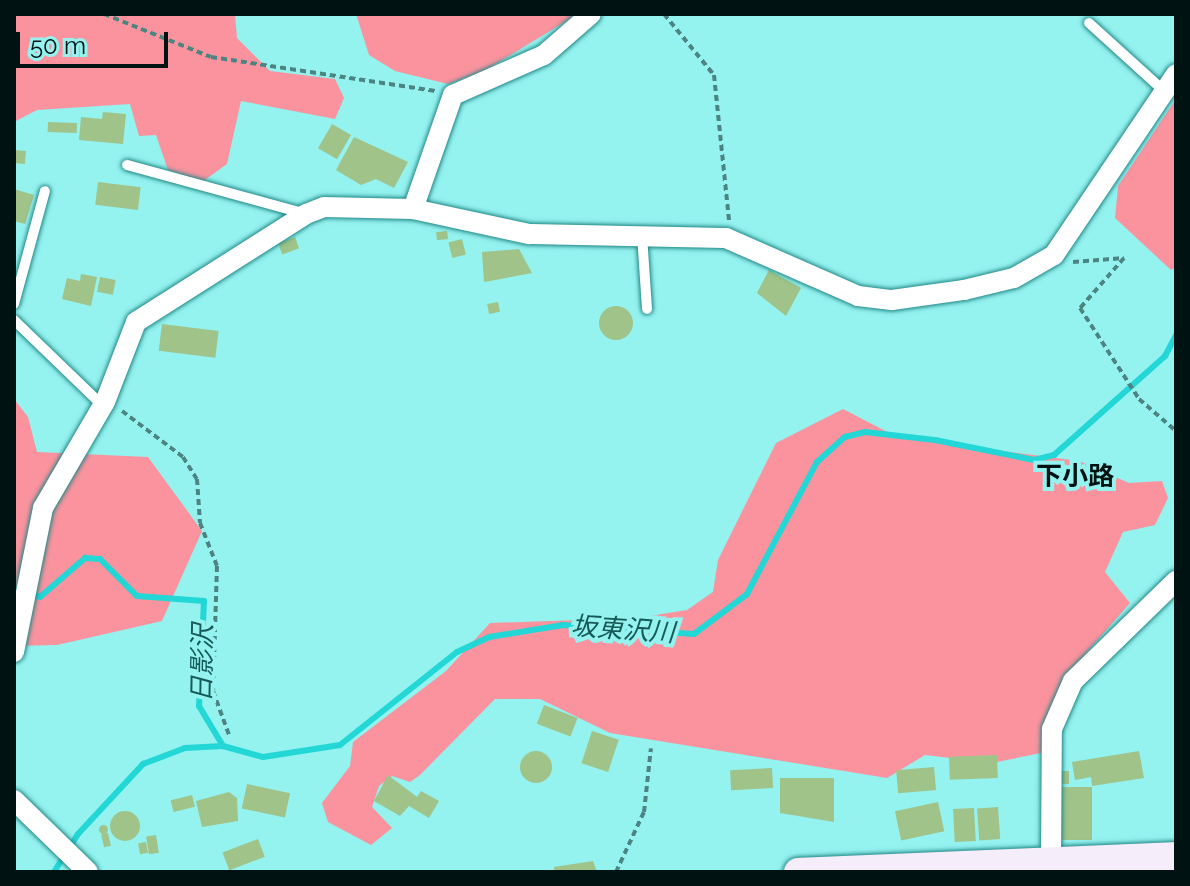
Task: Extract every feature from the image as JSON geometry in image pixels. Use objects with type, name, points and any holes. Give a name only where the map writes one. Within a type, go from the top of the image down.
[{"type":"main road","points":[[798,872],[1051,857],[1176,856]]},
{"type":"street","points":[[413,209],[453,95],[544,55],[591,14]]},
{"type":"street","points":[[14,652],[43,508],[104,404],[124,342],[149,307],[306,214],[324,207],[413,209],[529,234],[642,233],[726,238],[858,296],[892,300],[1014,278],[1046,263],[1170,82]]},
{"type":"street","points":[[1051,857],[1052,729],[1073,681],[1176,581]]},
{"type":"street","points":[[14,800],[88,872]]},
{"type":"lane","points":[[1089,23],[1170,82]]},
{"type":"lane","points":[[127,165],[306,214]]},
{"type":"lane","points":[[14,304],[45,191]]},
{"type":"lane","points":[[642,233],[647,309]]},
{"type":"lane","points":[[14,320],[104,404]]},
{"type":"path","points":[[104,14],[211,57],[453,95]]},
{"type":"path","points":[[664,14],[714,75],[726,238]]},
{"type":"path","points":[[1046,263],[1124,258],[1080,308],[1139,399],[1176,431]]},
{"type":"path","points":[[104,404],[138,419],[193,468],[200,523],[217,566],[213,691],[229,735]]},
{"type":"path","points":[[616,872],[644,812],[651,748]]},
{"type":"shaded area","points":[[14,14],[235,14],[237,38],[270,71],[335,79],[344,98],[335,119],[241,101],[227,164],[202,182],[168,170],[156,135],[139,136],[130,104],[37,110],[14,122]]},
{"type":"shaded area","points":[[356,14],[578,14],[484,71],[448,84],[395,71],[369,55]]},
{"type":"shaded area","points":[[1176,99],[1176,267],[1171,270],[1115,218],[1118,186]]},
{"type":"shaded area","points":[[14,399],[28,417],[37,452],[148,457],[202,531],[162,621],[57,645],[14,646]]},
{"type":"shaded area","points":[[843,409],[897,437],[1079,461],[1129,483],[1162,481],[1168,498],[1155,525],[1123,532],[1105,572],[1130,603],[1066,676],[1041,753],[992,763],[925,755],[887,778],[610,733],[540,699],[495,699],[420,775],[410,782],[392,776],[379,786],[372,807],[392,828],[371,845],[328,822],[322,803],[350,766],[353,742],[446,671],[490,623],[637,618],[687,610],[713,592],[718,560],[776,443]]},
{"type":"building","points":[[103,112],[126,114],[123,144],[79,140],[81,117],[102,119]]},
{"type":"building","points":[[48,122],[77,123],[77,133],[48,132]]},
{"type":"building","points":[[332,124],[351,135],[337,159],[318,148]]},
{"type":"building","points":[[354,137],[408,162],[394,188],[376,179],[361,185],[336,170]]},
{"type":"building","points":[[14,150],[26,151],[25,164],[14,163]]},
{"type":"building","points":[[98,182],[141,187],[138,210],[95,205]]},
{"type":"building","points":[[14,189],[34,195],[25,224],[14,221]]},
{"type":"building","points":[[447,231],[448,239],[437,240],[436,232]]},
{"type":"building","points":[[295,237],[299,248],[282,254],[278,243]]},
{"type":"building","points":[[462,239],[466,255],[452,258],[448,242]]},
{"type":"building","points":[[519,249],[532,273],[484,282],[482,252]]},
{"type":"building","points":[[769,270],[801,288],[786,316],[757,293]]},
{"type":"building","points":[[81,274],[97,277],[91,306],[62,299],[67,278],[80,281]]},
{"type":"building","points":[[100,277],[116,280],[113,295],[97,292]]},
{"type":"building","points":[[498,302],[500,312],[489,314],[487,304]]},
{"type":"building","points":[[616,306],[628,311],[633,323],[628,335],[616,340],[604,335],[599,323],[604,311]]},
{"type":"building","points":[[162,324],[219,331],[215,358],[159,351]]},
{"type":"building","points":[[544,705],[578,718],[570,737],[537,724]]},
{"type":"building","points":[[592,731],[619,740],[608,772],[581,763]]},
{"type":"building","points":[[536,751],[547,756],[552,767],[547,778],[536,783],[525,778],[520,767],[525,756]]},
{"type":"building","points":[[1139,751],[1144,778],[1092,786],[1091,777],[1075,780],[1072,762]]},
{"type":"building","points":[[997,755],[998,778],[950,780],[949,757]]},
{"type":"building","points":[[934,767],[936,790],[898,793],[896,770]]},
{"type":"building","points":[[772,768],[773,788],[731,790],[730,770]]},
{"type":"building","points":[[1061,771],[1069,771],[1069,784],[1061,784]]},
{"type":"building","points":[[388,775],[417,797],[421,791],[439,801],[429,818],[409,806],[400,816],[374,801]]},
{"type":"building","points":[[780,778],[834,778],[834,822],[780,813]]},
{"type":"building","points":[[247,784],[290,793],[285,818],[242,808]]},
{"type":"building","points":[[1062,787],[1092,787],[1092,840],[1062,840]]},
{"type":"building","points":[[229,792],[237,798],[238,821],[202,827],[196,801]]},
{"type":"building","points":[[192,795],[195,807],[174,812],[171,800]]},
{"type":"building","points":[[938,802],[944,831],[901,840],[895,811]]},
{"type":"building","points":[[998,807],[1000,839],[979,840],[977,808]]},
{"type":"building","points":[[974,808],[976,841],[955,842],[953,809]]},
{"type":"building","points":[[125,811],[136,815],[140,826],[136,837],[125,841],[114,837],[110,826],[114,815]]},
{"type":"building","points":[[103,825],[107,829],[103,833],[99,829]]},
{"type":"building","points":[[108,833],[111,846],[104,847],[101,835]]},
{"type":"building","points":[[156,835],[159,853],[149,854],[146,837]]},
{"type":"building","points":[[258,839],[265,857],[229,870],[223,853]]},
{"type":"building","points":[[146,842],[148,853],[140,854],[138,843]]},
{"type":"building","points":[[593,861],[597,872],[554,872],[554,867]]},
{"type":"waterway","name":"坂東沢川","points":[[54,872],[78,834],[143,764],[185,748],[223,746],[263,757],[340,745],[457,652],[489,637],[563,625],[694,634],[747,594],[817,462],[845,437],[865,432],[935,440],[1034,460],[1054,455],[1165,356],[1176,335]]},
{"type":"waterway","name":"日影沢","points":[[14,589],[40,597],[85,558],[100,559],[137,596],[204,601],[199,706],[223,746]]},
{"type":"district","name":"下小路","points":[[1075,477]]}]
